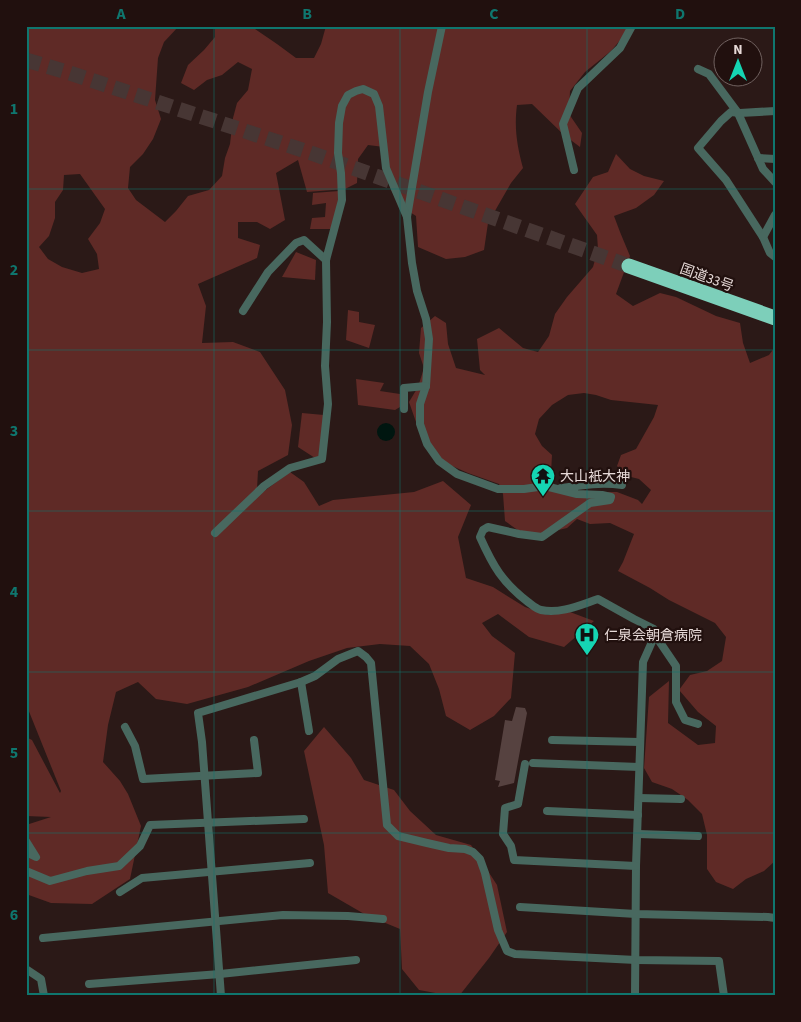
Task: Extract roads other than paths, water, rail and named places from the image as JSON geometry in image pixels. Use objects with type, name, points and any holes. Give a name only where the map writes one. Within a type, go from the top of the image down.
[{"type":"highway","name":"国道33号","points":[[629,266],[775,318]]},
{"type":"street","points":[[442,26],[428,92],[407,217],[417,291],[426,319],[429,339],[426,386],[420,404],[420,424],[427,444],[439,460],[457,474],[498,489],[524,489],[545,486],[577,494],[611,497],[610,500],[590,503],[542,537],[488,527],[483,530],[480,537],[489,557],[506,583],[539,610],[567,609],[598,599],[654,629],[655,635],[676,666],[676,702],[686,720],[698,724]]},
{"type":"street","points":[[574,170],[562,124],[578,88],[620,48],[632,26]]},
{"type":"street","points":[[698,69],[708,74],[738,113],[758,158],[775,182]]},
{"type":"street","points":[[215,533],[264,486],[290,468],[322,459],[328,404],[325,366],[327,322],[326,260],[342,200],[338,153],[339,123],[342,106],[348,96],[356,91],[363,89],[374,94],[379,106],[386,168],[407,217]]},
{"type":"street","points":[[775,111],[731,112],[698,148],[726,180],[763,237],[770,253],[775,257]]},
{"type":"street","points":[[758,158],[775,159]]},
{"type":"street","points":[[763,237],[775,215]]},
{"type":"street","points":[[243,311],[268,272],[296,243],[304,240],[326,260]]},
{"type":"street","points":[[404,409],[404,388],[426,386]]},
{"type":"street","points":[[557,489],[608,483],[622,485]]},
{"type":"street","points":[[635,996],[636,866],[642,662],[655,635]]},
{"type":"street","points":[[221,996],[202,742],[198,713],[301,682],[315,676],[338,660],[358,651],[371,663],[386,825],[398,836],[448,848],[465,849],[473,852],[480,859],[498,930],[508,951],[515,954],[636,960],[720,961],[724,996]]},
{"type":"street","points":[[301,682],[309,731]]},
{"type":"street","points":[[125,727],[135,746],[143,779],[258,773],[254,740]]},
{"type":"street","points":[[552,740],[640,742]]},
{"type":"street","points":[[636,866],[514,860],[511,846],[503,834],[505,808],[518,804],[529,763],[639,767]]},
{"type":"street","points":[[638,798],[681,799]]},
{"type":"street","points":[[547,811],[638,815]]},
{"type":"street","points":[[26,872],[50,881],[87,871],[119,866],[140,846],[150,825],[304,819]]},
{"type":"street","points":[[638,834],[698,836]]},
{"type":"street","points":[[26,841],[36,857],[26,852]]},
{"type":"street","points":[[120,892],[142,878],[310,863]]},
{"type":"street","points":[[520,907],[636,914],[775,918]]},
{"type":"street","points":[[43,938],[283,915],[348,916],[383,919]]},
{"type":"street","points":[[89,984],[220,974],[356,960]]},
{"type":"street","points":[[26,969],[41,979],[44,996]]},
{"type":"water","points":[[386,423],[392,426],[395,432],[392,438],[386,441],[380,438],[377,432],[380,426]]},
{"type":"tunnel","points":[[26,60],[311,153],[629,266]]},
{"type":"place","name":"大山衹大神","points":[[543,497]]},
{"type":"place","name":"仁泉会朝倉病院","points":[[587,656]]}]
